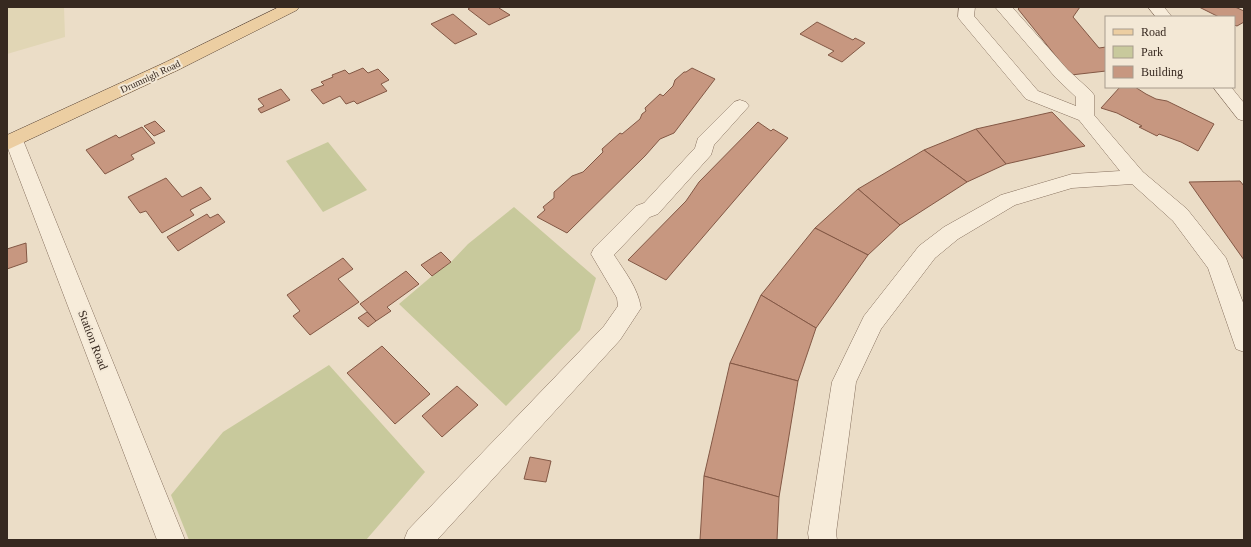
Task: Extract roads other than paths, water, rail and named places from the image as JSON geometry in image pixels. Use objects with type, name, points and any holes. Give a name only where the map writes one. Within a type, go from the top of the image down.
[{"type":"main road","name":"Drumnigh Road","points":[[11,141],[172,66],[291,7]]},
{"type":"street","points":[[968,7],[966,17],[1032,95],[1085,116],[1136,177],[1180,215],[1218,264],[1239,323],[1244,342]]},
{"type":"street","points":[[1003,7],[1062,74],[1085,95],[1085,116]]},
{"type":"street","points":[[1156,7],[1163,16]]},
{"type":"street","points":[[1223,88],[1244,114]]},
{"type":"street","points":[[418,540],[612,333],[630,308],[628,296],[602,254],[643,211],[651,209],[704,150],[704,143],[740,106]]},
{"type":"street","name":"Station Road","points":[[11,141],[171,540]]},
{"type":"street","points":[[823,540],[822,533],[844,382],[872,323],[927,252],[951,232],[1008,200],[1072,181],[1136,177]]}]
